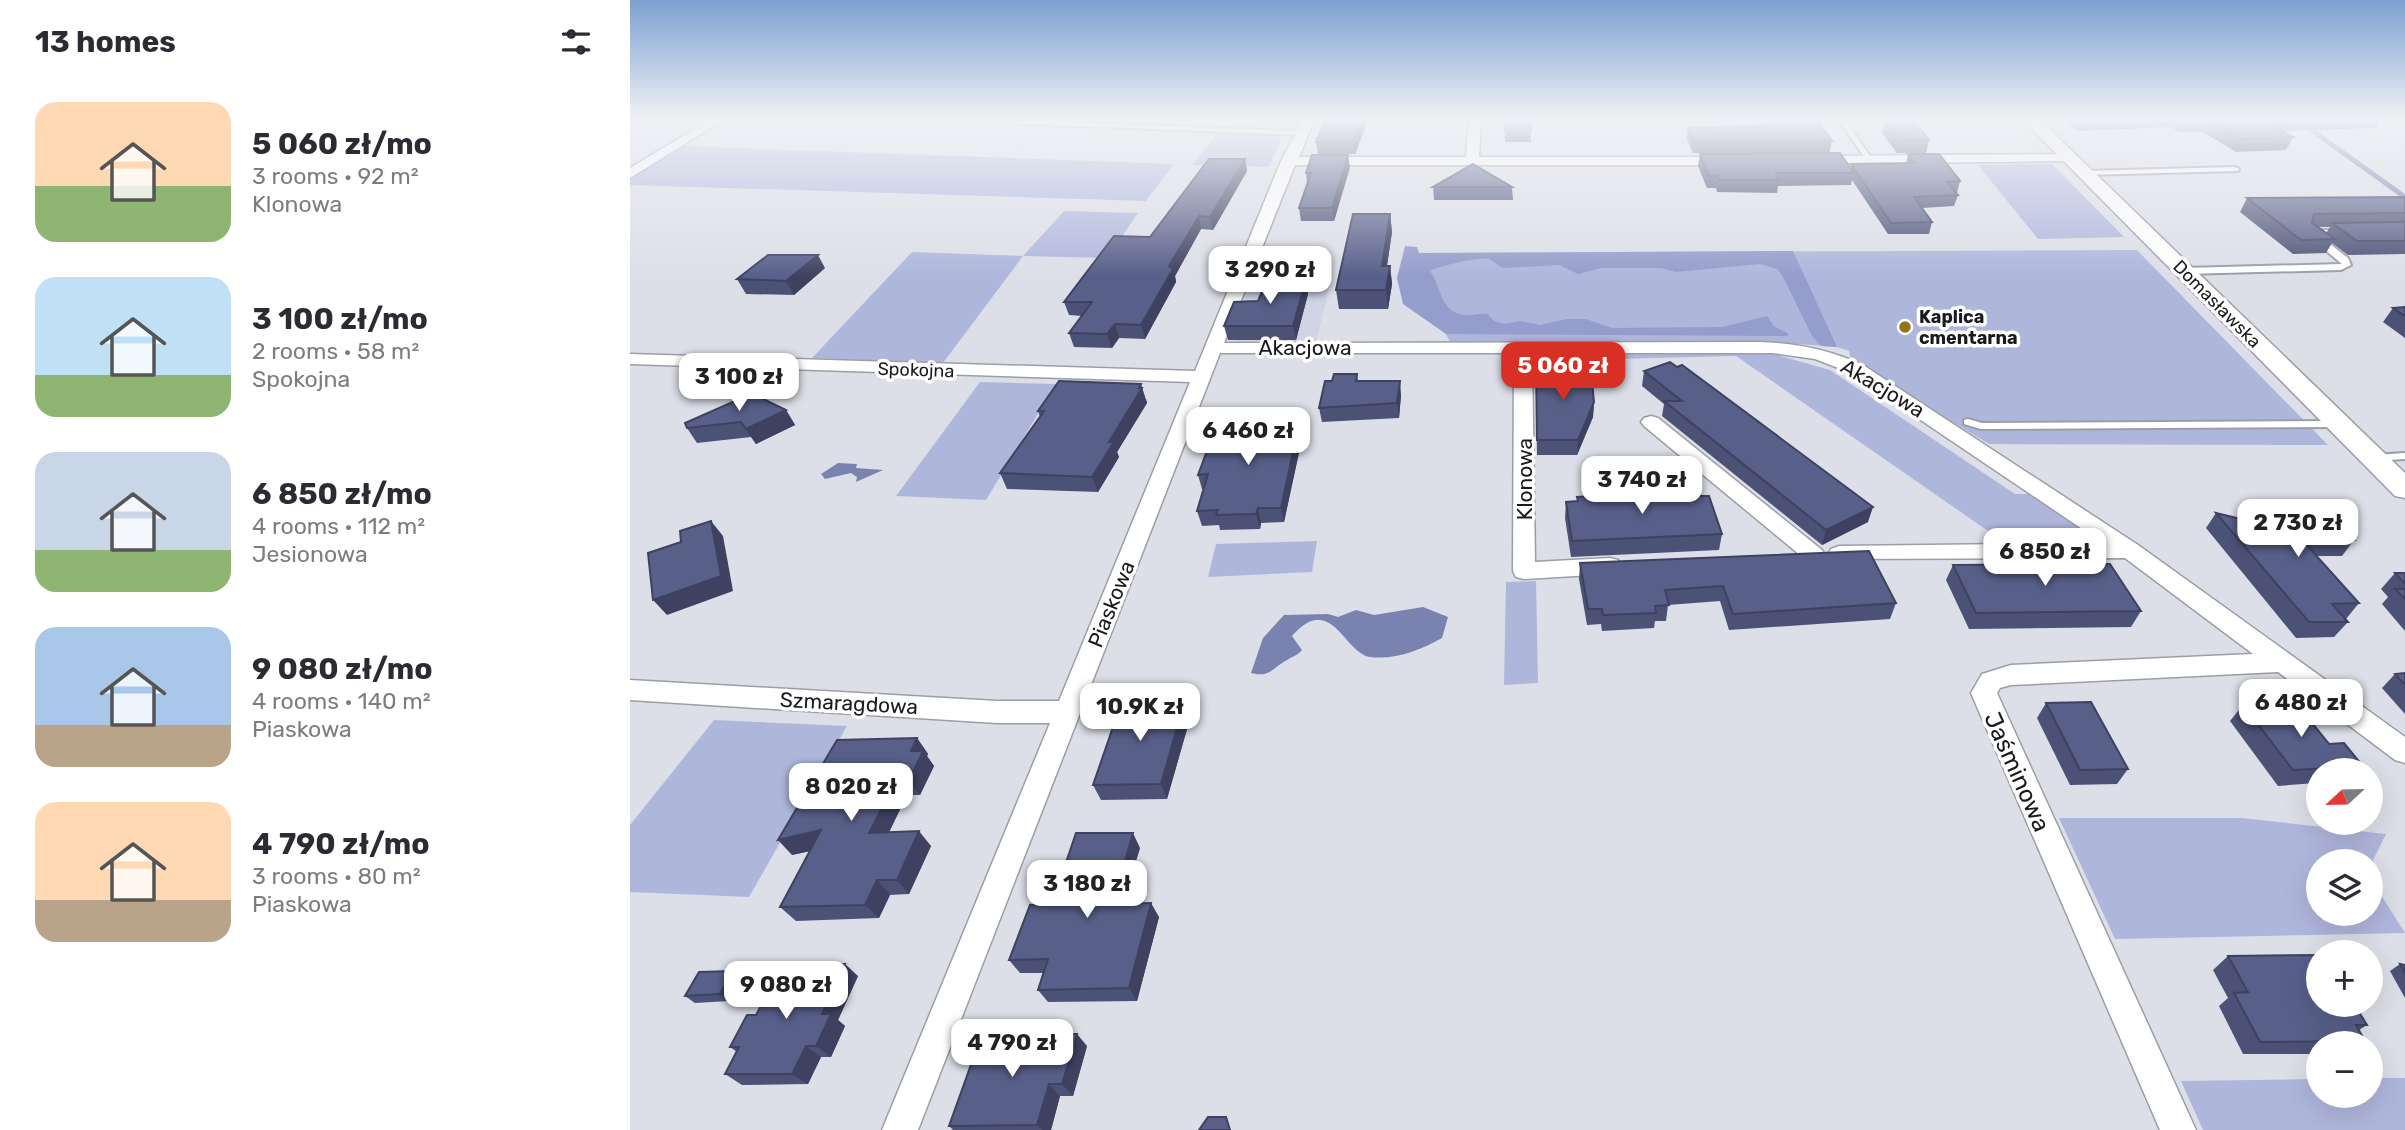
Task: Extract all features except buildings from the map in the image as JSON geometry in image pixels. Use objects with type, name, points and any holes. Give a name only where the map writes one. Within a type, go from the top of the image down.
[{"type":"street","name":"Piaskowa","points":[[900,1130],[1284,172]]},
{"type":"street","name":"Domasławska","points":[[2085,172],[2405,489]]},
{"type":"street","name":"Klonowa","points":[[1523,346],[1524,571],[1634,565]]},
{"type":"street","name":"Akacjowa","points":[[1214,348],[1772,347],[1832,358],[1857,369],[1947,426],[2130,550],[2405,752]]},
{"type":"street","name":"Spokojna","points":[[630,359],[1202,377]]},
{"type":"street","points":[[1651,422],[1814,555]]},
{"type":"street","points":[[1786,557],[2130,550]]},
{"type":"street","name":"Jaśminowa","points":[[2178,1130],[1984,700],[1984,693],[1992,681],[2011,675],[2283,662]]},
{"type":"street","name":"Szmaragdowa","points":[[630,690],[997,712],[1068,712]]},
{"type":"lane","points":[[2184,271],[2341,267],[2347,265],[2345,260],[2309,232],[2350,232]]},
{"type":"lane","points":[[1968,422],[1981,426],[2338,424]]},
{"type":"lane","points":[[2374,458],[2405,456]]},
{"type":"shaded area","points":[[641,172],[1168,172],[1146,201],[630,185],[630,179]]},
{"type":"shaded area","points":[[1983,172],[2060,172],[2124,237],[2038,239]]},
{"type":"shaded area","points":[[1064,211],[1138,213],[1107,258],[1023,256]]},
{"type":"shaded area","points":[[1405,246],[1417,247],[1419,253],[1793,251],[1837,347],[1821,346],[1812,336],[1782,275],[1777,269],[1760,264],[1676,272],[1661,268],[1602,268],[1578,274],[1559,265],[1503,268],[1485,258],[1450,264],[1430,271],[1442,298],[1451,310],[1466,315],[1488,314],[1494,321],[1504,324],[1520,321],[1540,325],[1567,319],[1586,319],[1612,328],[1722,327],[1767,316],[1774,326],[1789,334],[1787,336],[1446,334],[1403,304],[1397,278]]},
{"type":"shaded area","points":[[2137,250],[2328,445],[1989,444],[1851,361],[1849,351],[1837,347],[1770,342],[1450,342],[1428,299],[1418,253]]},
{"type":"shaded area","points":[[912,252],[1023,256],[943,363],[812,358]]},
{"type":"shaded area","points":[[1332,277],[1316,342],[1236,342],[1229,335],[1255,303],[1244,299],[1250,281],[1262,278]]},
{"type":"shaded area","points":[[1760,350],[1830,370],[2015,494],[2039,494],[2094,533],[2089,539],[2001,540],[1736,356],[1533,361],[1541,353]]},
{"type":"shaded area","points":[[980,382],[1056,384],[986,500],[896,496]]},
{"type":"shaded area","points":[[838,463],[857,464],[856,468],[883,470],[856,482],[857,477],[851,473],[825,479],[821,474]]},
{"type":"shaded area","points":[[1317,541],[1312,572],[1208,577],[1216,544]]},
{"type":"shaded area","points":[[1536,581],[1538,683],[1504,685],[1506,582]]},
{"type":"shaded area","points":[[1423,607],[1448,617],[1442,638],[1417,650],[1389,657],[1370,657],[1352,646],[1336,628],[1317,620],[1305,624],[1292,636],[1302,650],[1298,654],[1267,673],[1251,673],[1263,638],[1284,615],[1328,614],[1338,617],[1356,610],[1374,615]]},
{"type":"shaded area","points":[[714,720],[847,726],[749,897],[630,892],[630,825]]},
{"type":"shaded area","points":[[2059,818],[2242,818],[2306,825],[2306,835],[2386,834],[2378,849],[2306,849],[2306,926],[2383,926],[2383,898],[2405,933],[2115,939]]},
{"type":"shaded area","points":[[2383,1078],[2405,1078],[2405,1130],[2203,1130],[2181,1081],[2306,1079],[2306,1108],[2383,1108]]},
{"type":"waterway","points":[[2370,172],[2405,197]]},
{"type":"place","name":"Kaplica cmentarna","points":[[1905,327]]}]
